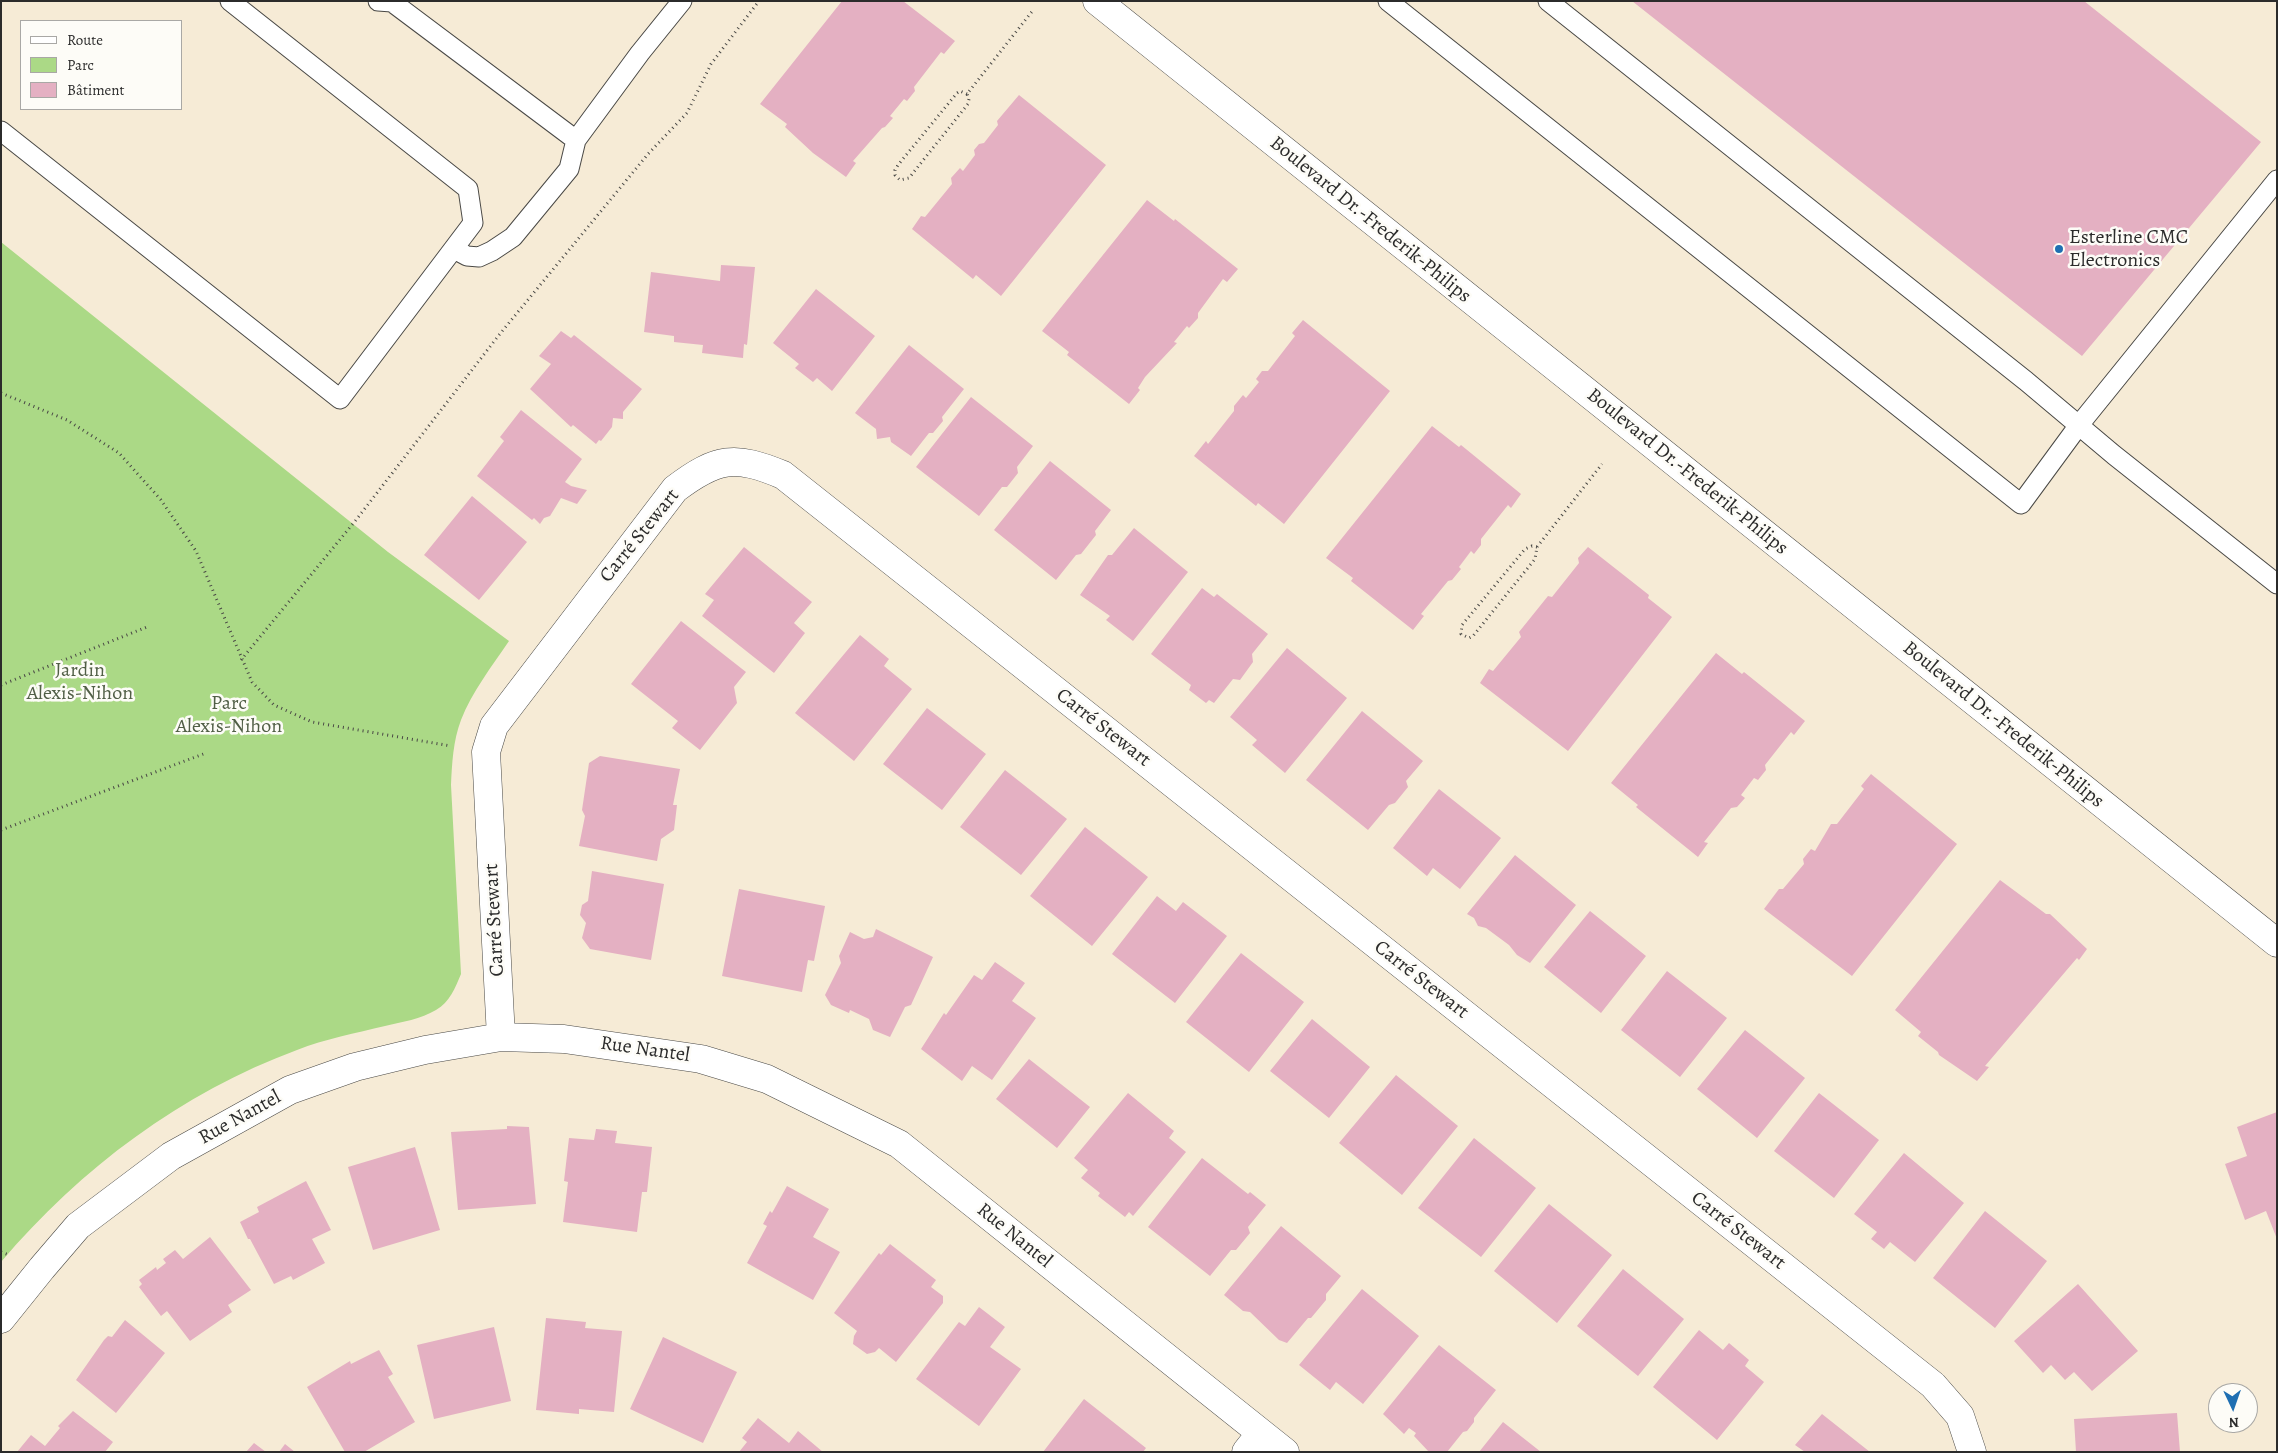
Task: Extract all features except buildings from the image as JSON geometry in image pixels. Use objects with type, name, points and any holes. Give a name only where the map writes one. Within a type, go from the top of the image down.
[{"type":"street","name":"Boulevard Dr.-Frederik-Philips","points":[[1097,1],[2277,943]]},
{"type":"street","name":"Carré Stewart","points":[[501,1037],[486,752],[494,726],[508,705],[675,489],[698,471],[725,461],[756,464],[783,475],[1933,1385],[1960,1416],[1972,1452]]},
{"type":"street","name":"Rue Nantel","points":[[1,1319],[78,1226],[171,1156],[290,1090],[356,1067],[426,1050],[501,1037],[564,1039],[701,1058],[767,1079],[898,1144],[1253,1442],[1285,1452]]},
{"type":"lane","points":[[1,130],[340,399],[473,223],[468,189],[230,1]]},
{"type":"lane","points":[[378,1],[392,2],[576,140]]},
{"type":"lane","points":[[454,249],[467,256],[478,257],[492,251],[513,237],[569,169],[576,140],[640,53],[682,1]]},
{"type":"lane","points":[[1388,1],[2021,504],[2079,426],[2277,180]]},
{"type":"lane","points":[[1548,1],[2026,381],[2079,426],[2277,584]]},
{"type":"path","points":[[241,660],[356,520],[499,335],[648,154],[687,113],[711,64],[759,1]]},
{"type":"path","points":[[967,94],[1034,9]]},
{"type":"path","points":[[960,91],[967,94],[968,104],[909,178],[900,180],[895,175],[894,170],[957,93],[960,91]]},
{"type":"path","points":[[1,393],[67,420],[119,453],[161,500],[196,551],[252,682],[274,705],[312,722],[486,752]]},
{"type":"path","points":[[1537,547],[1532,546],[1525,549],[1462,625],[1461,634],[1469,638],[1473,636],[1536,559],[1537,547],[1602,464]]},
{"type":"path","points":[[1,685],[147,628]]},
{"type":"path","points":[[1,830],[206,753]]},
{"type":"green space","name":"Parc Alexis-Nihon","points":[[1,242],[388,552],[509,641],[483,679],[461,720],[452,761],[451,785],[461,974],[448,999],[441,1007],[418,1018],[330,1039],[297,1050],[213,1088],[173,1111],[99,1165],[65,1195],[1,1262]]},
{"type":"place","name":"Esterline CMC Electronics","points":[[2059,249]]},
{"type":"park label","name":"Jardin Alexis-Nihon","points":[[80,682]]}]
